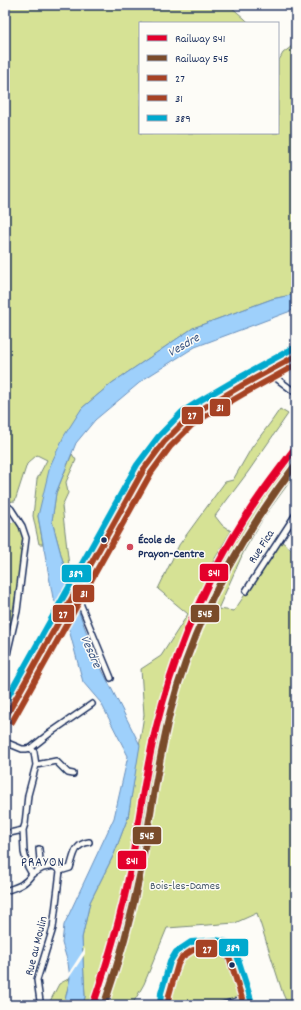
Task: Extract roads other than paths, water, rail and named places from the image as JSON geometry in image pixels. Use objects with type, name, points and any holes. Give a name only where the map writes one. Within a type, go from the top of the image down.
[{"type":"main road","points":[[5,718],[152,457],[176,429],[187,419],[241,386],[296,356]]},
{"type":"main road","points":[[228,394],[272,372],[292,365],[296,359]]},
{"type":"street","points":[[272,372],[276,378],[296,393]]},
{"type":"street","points":[[5,504],[12,509],[22,526],[26,538],[17,611],[5,663]]},
{"type":"street","name":"Rue Fica","points":[[246,591],[296,514]]},
{"type":"street","points":[[74,594],[111,678]]},
{"type":"street","points":[[5,742],[22,749],[31,748],[92,704]]},
{"type":"street","points":[[31,748],[34,752],[36,765],[28,795],[26,824],[23,832],[24,852],[27,865],[32,874]]},
{"type":"street","points":[[36,765],[56,761],[68,773],[73,774]]},
{"type":"street","points":[[5,834],[23,832]]},
{"type":"street","points":[[5,891],[23,884],[29,880],[32,874],[43,868],[54,866],[60,871],[70,868],[78,847],[83,843],[89,842]]},
{"type":"street","points":[[39,849],[40,860],[43,868]]},
{"type":"street","name":"Rue au Moulin","points":[[40,1000],[37,980],[53,928],[60,871]]},
{"type":"street","points":[[169,1005],[169,994],[178,964],[182,957],[193,950],[216,948],[224,950],[228,953],[244,1005]]},
{"type":"street","points":[[222,1005],[242,998]]},
{"type":"water","name":"Vesdre","points":[[296,294],[296,309],[195,347],[144,379],[95,420],[76,443],[56,493],[52,521],[70,588],[96,658],[140,745],[128,817],[114,854],[90,902],[82,938],[85,997],[83,1005],[64,1005],[70,978],[68,963],[62,943],[64,925],[114,818],[128,756],[101,703],[83,682],[68,626],[53,598],[38,516],[50,466],[64,436],[82,408],[112,383],[193,328],[272,299]]},
{"type":"rail line","name":"S41","points":[[93,1005],[123,905],[152,746],[162,703],[178,655],[197,607],[232,539],[255,503],[296,447]]},
{"type":"rail line","name":"545","points":[[104,1005],[115,973],[133,907],[144,854],[165,733],[191,646],[220,582],[237,552],[275,492],[296,464]]},
{"type":"place","name":"École de Prayon-Centre","points":[[130,547]]},
{"type":"district","name":"PRAYON","points":[[43,863]]},
{"type":"park label","name":"Bois-les-Dames","points":[[185,886]]}]
